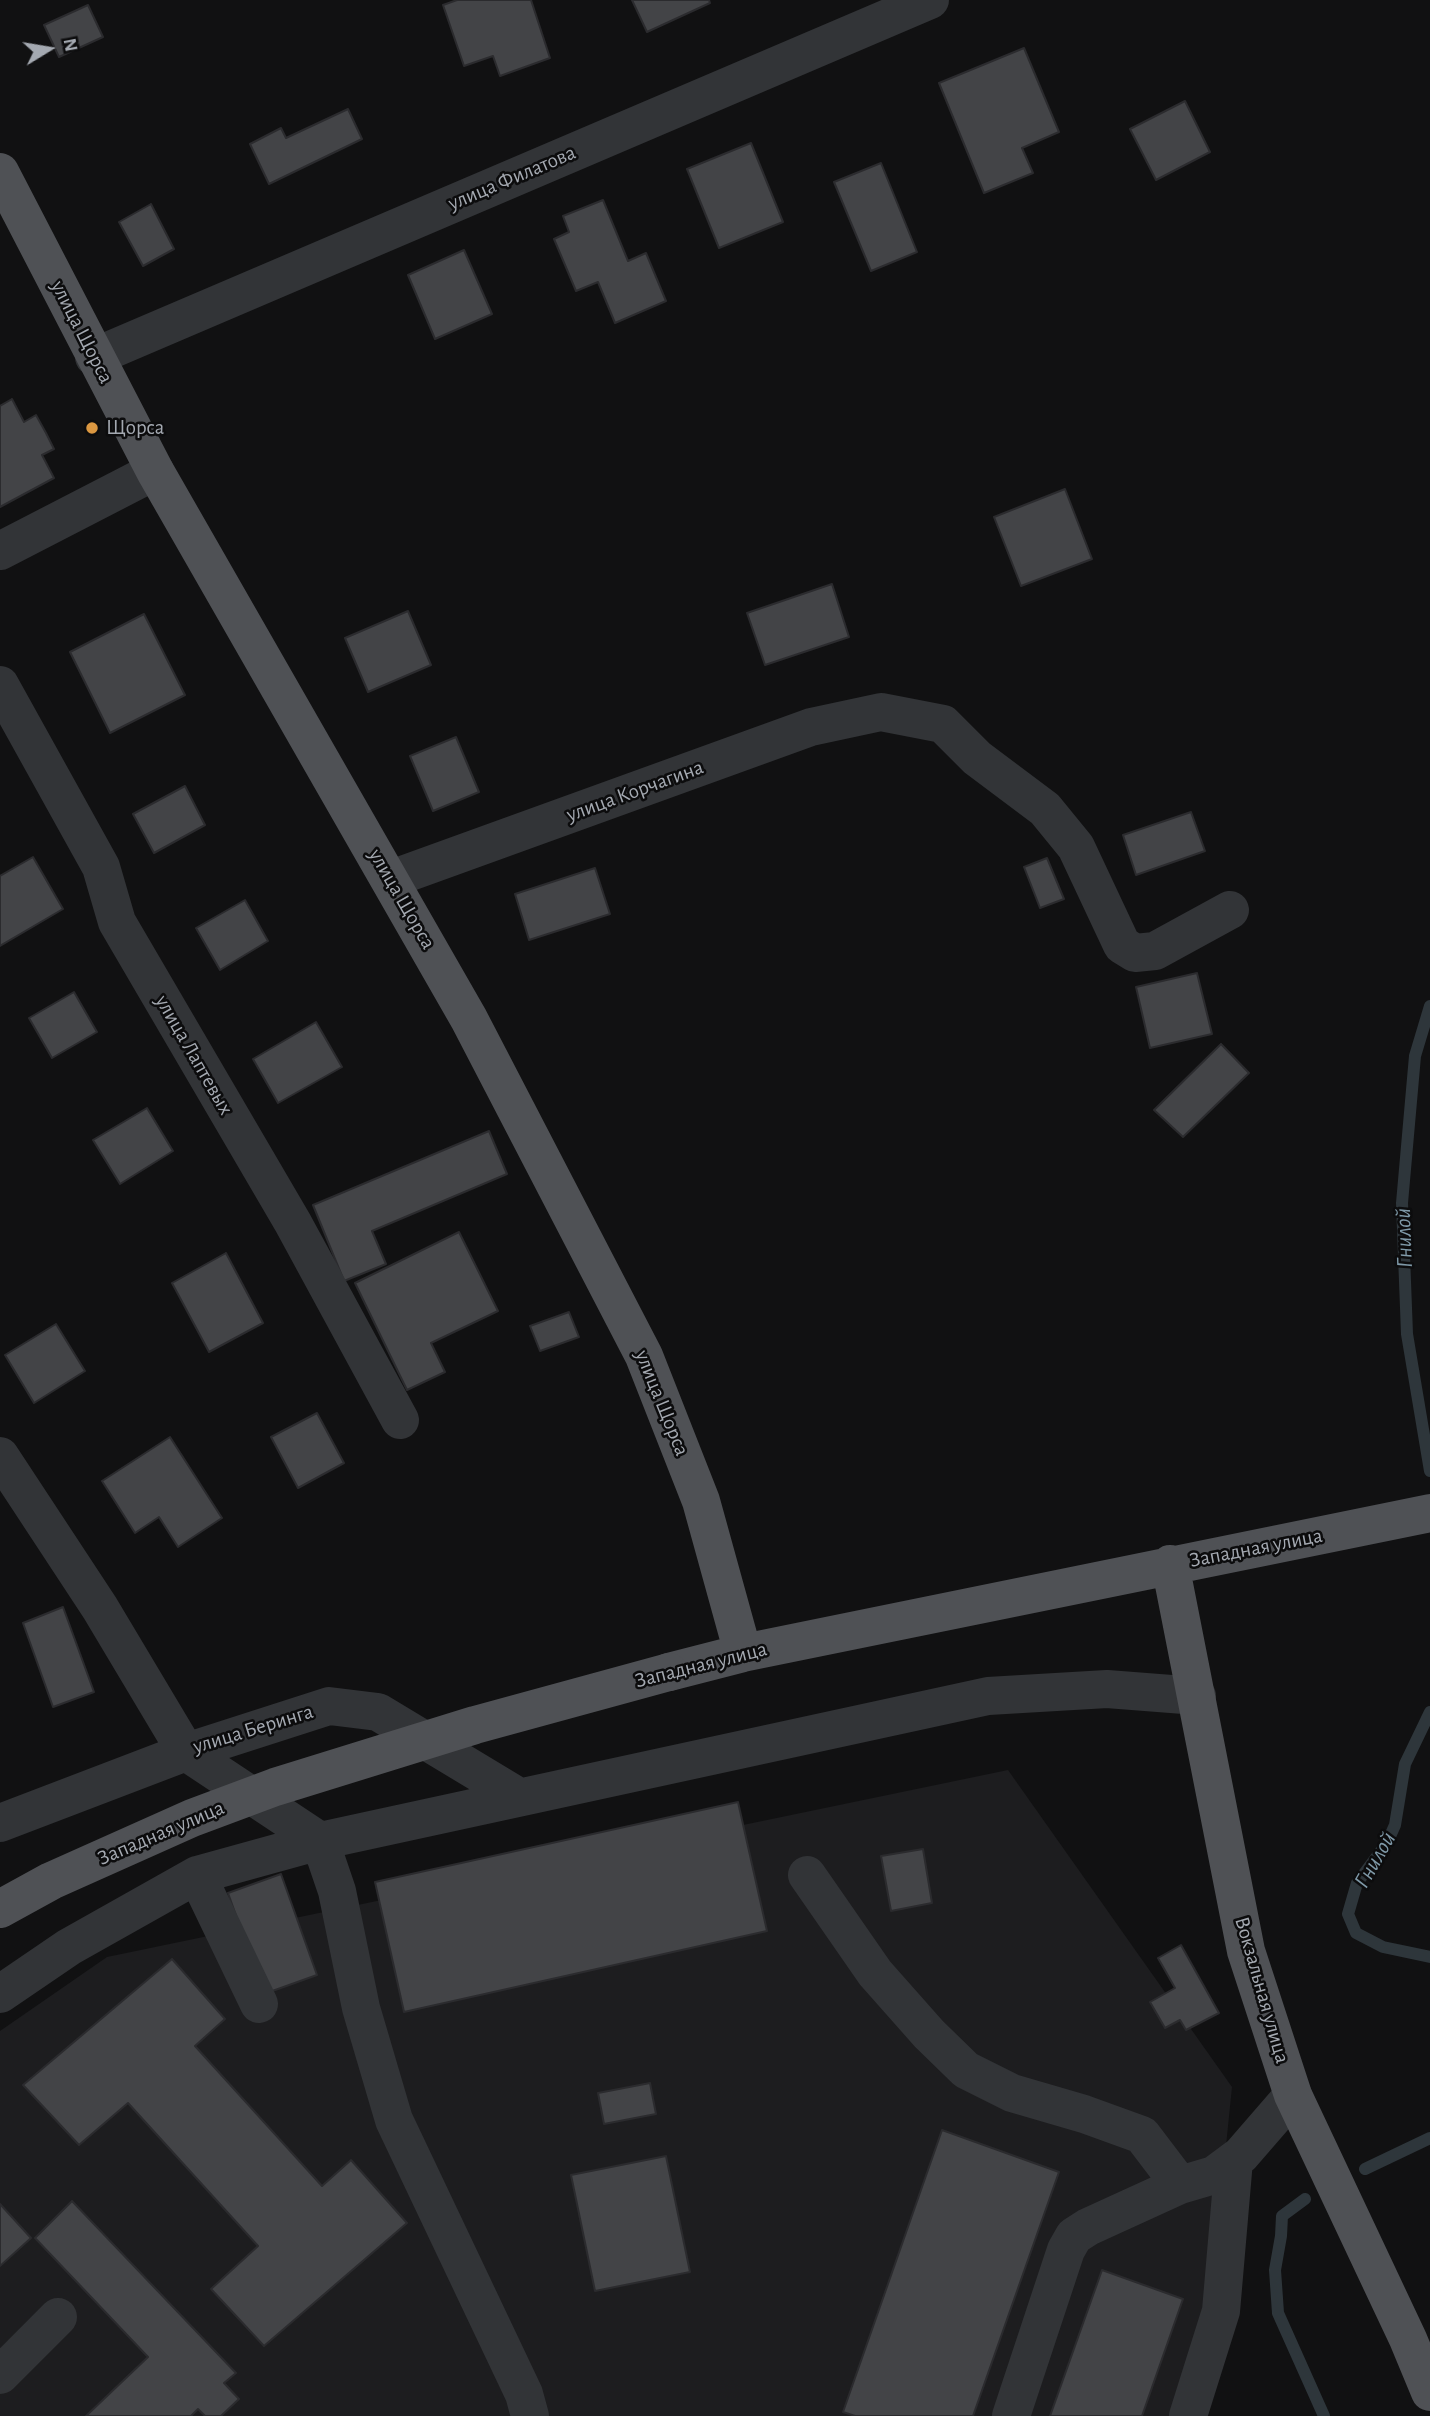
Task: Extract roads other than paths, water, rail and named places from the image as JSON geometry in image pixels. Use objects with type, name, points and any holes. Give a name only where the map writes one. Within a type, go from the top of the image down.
[{"type":"main road","name":"улица Щорса","points":[[0,173],[155,471],[469,1018],[644,1356],[701,1501],[743,1653]]},
{"type":"main road","name":"Западная улица","points":[[0,1909],[51,1881],[179,1824],[275,1787],[475,1725],[743,1653],[1430,1513]]},
{"type":"main road","name":"Вокзальная улица","points":[[1170,1564],[1246,1951],[1293,2095],[1419,2341],[1430,2392]]},
{"type":"street","name":"улица Филатова","points":[[94,356],[930,0]]},
{"type":"street","points":[[0,551],[155,471]]},
{"type":"street","name":"улица Лаптевых","points":[[0,685],[101,867],[117,922],[292,1223],[400,1420]]},
{"type":"street","name":"улица Корчагина","points":[[391,879],[811,727],[881,712],[943,724],[977,758],[1045,809],[1076,847],[1122,945],[1135,953],[1155,951],[1230,910]]},
{"type":"street","name":"улица Беринга","points":[[0,1456],[100,1608],[186,1752],[329,1706],[378,1712],[519,1797]]},
{"type":"street","points":[[0,1994],[69,1947],[197,1875],[320,1841],[988,1696],[1107,1689],[1197,1696]]},
{"type":"street","points":[[0,1823],[186,1752],[320,1841],[337,1891],[361,2008],[394,2120],[524,2394],[530,2416]]},
{"type":"street","points":[[197,1875],[259,2004]]},
{"type":"street","points":[[807,1875],[875,1973],[929,2034],[966,2070],[1012,2093],[1084,2114],[1142,2135],[1180,2185]]},
{"type":"street","points":[[1011,2416],[1066,2250],[1074,2236],[1180,2185],[1214,2175],[1234,2160],[1293,2095]]},
{"type":"street","points":[[1188,2416],[1220,2311],[1234,2160]]},
{"type":"street","points":[[0,2375],[58,2317]]},
{"type":"waterway","name":"Гнилой","points":[[1430,1006],[1415,1056],[1402,1203],[1407,1334],[1430,1471]]},
{"type":"waterway","name":"Гнилой","points":[[1430,1712],[1405,1764],[1395,1825],[1387,1843],[1357,1883],[1348,1914],[1356,1933],[1383,1947],[1430,1957]]},
{"type":"waterway","name":"Гнилой","points":[[1365,2169],[1430,2138]]},
{"type":"waterway","name":"Гнилой","points":[[1305,2199],[1282,2216],[1275,2270],[1278,2313],[1324,2416]]},
{"type":"place","name":"Щорса","points":[[92,428]]}]
